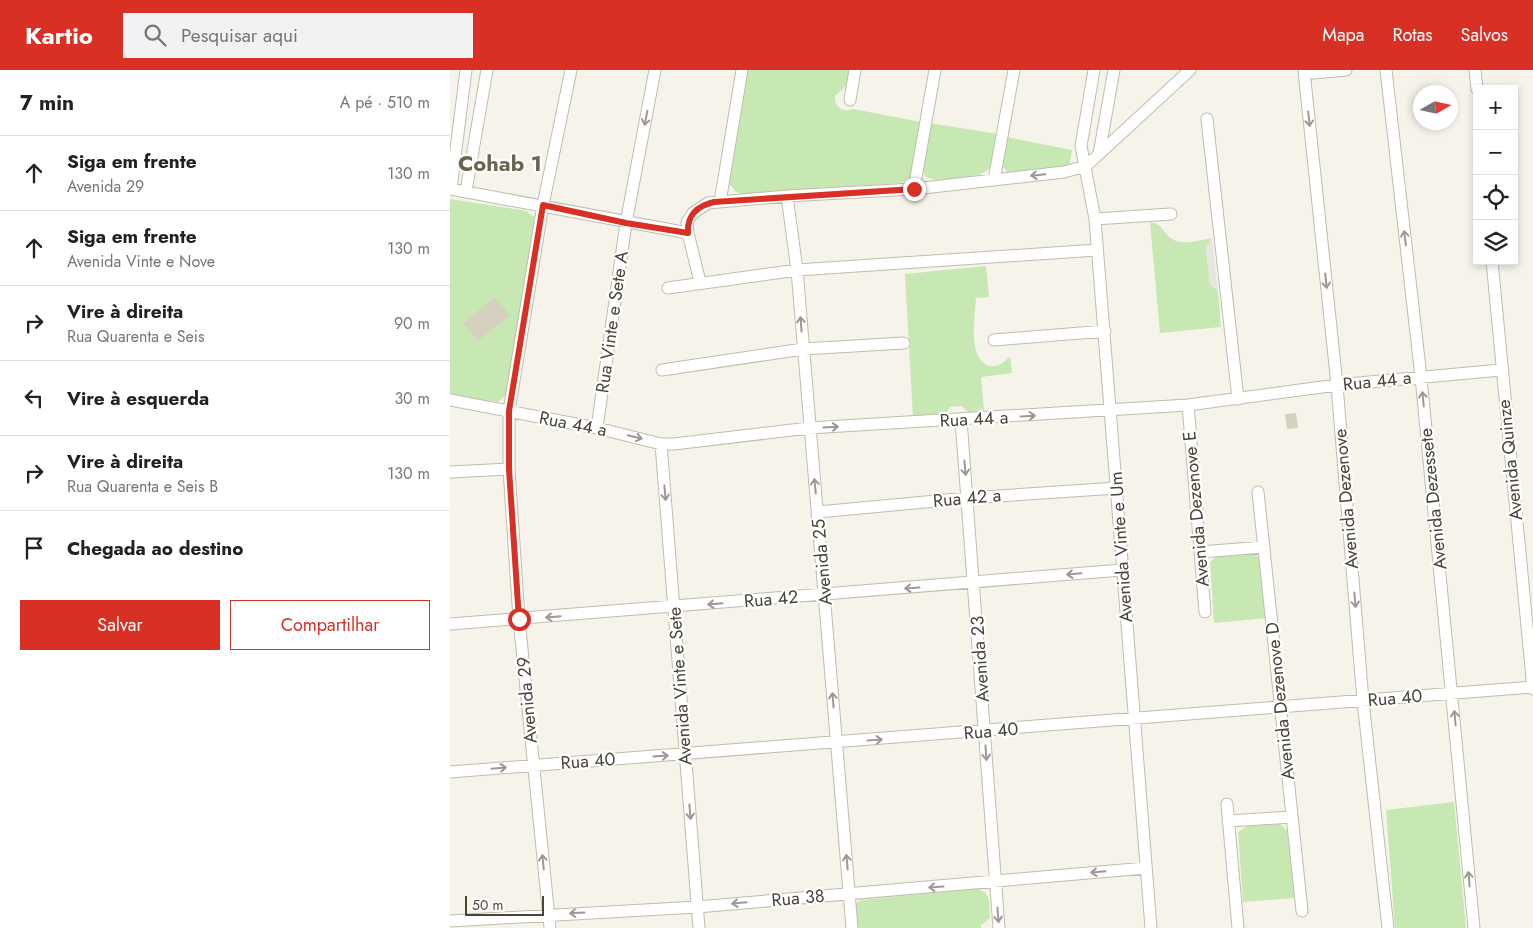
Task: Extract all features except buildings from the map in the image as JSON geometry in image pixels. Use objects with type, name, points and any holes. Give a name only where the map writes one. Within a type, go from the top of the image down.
[{"type":"street","points":[[466,70],[451,189],[688,233]]},
{"type":"street","points":[[466,191],[486,70]]},
{"type":"street","name":"Avenida 29","points":[[550,928],[519,619],[509,469],[509,411],[543,205],[571,70]]},
{"type":"street","name":"Rua Vinte e Sete A","points":[[597,428],[626,223],[655,70]]},
{"type":"street","points":[[720,202],[742,70]]},
{"type":"street","points":[[850,100],[855,70]]},
{"type":"street","points":[[914,189],[935,70]]},
{"type":"street","points":[[994,180],[1014,70]]},
{"type":"street","name":"Avenida Vinte e Um","points":[[1094,70],[1081,146],[1095,219],[1151,928]]},
{"type":"street","points":[[1099,154],[1114,70]]},
{"type":"street","points":[[700,282],[687,222],[693,213],[708,203],[787,196],[914,189],[1064,172],[1086,166],[1190,70]]},
{"type":"street","points":[[1304,70],[1313,73],[1346,70]]},
{"type":"street","name":"Avenida Dezenove","points":[[1304,70],[1337,385],[1363,700],[1388,928]]},
{"type":"street","name":"Avenida Dezessete","points":[[1386,70],[1421,377],[1453,693],[1474,928]]},
{"type":"street","points":[[1475,70],[1477,85]]},
{"type":"street","points":[[1207,120],[1238,399]]},
{"type":"street","name":"Avenida 25","points":[[787,196],[797,270],[852,928]]},
{"type":"street","points":[[1095,219],[1171,214]]},
{"type":"street","points":[[668,288],[700,282],[797,270],[1097,250]]},
{"type":"street","name":"Avenida Quinze","points":[[1492,265],[1533,688]]},
{"type":"street","points":[[994,340],[1104,331]]},
{"type":"street","points":[[662,370],[803,349],[904,343]]},
{"type":"street","name":"Rua 44 a","points":[[450,400],[597,428],[661,444],[809,428],[1188,405],[1337,385],[1501,370]]},
{"type":"street","name":"Avenida Dezenove E","points":[[1188,405],[1205,612]]},
{"type":"street","name":"Avenida 23","points":[[961,420],[975,583],[999,928]]},
{"type":"street","name":"Avenida Vinte e Sete","points":[[661,444],[699,928]]},
{"type":"street","points":[[450,472],[509,469]]},
{"type":"street","name":"Rua 42 a","points":[[818,512],[968,498],[1117,488]]},
{"type":"street","name":"Avenida Dezenove D","points":[[1258,492],[1302,911]]},
{"type":"street","points":[[1200,552],[1264,547]]},
{"type":"street","name":"Rua 42","points":[[450,624],[1122,570]]},
{"type":"street","name":"Rua 40","points":[[450,772],[1533,688]]},
{"type":"street","points":[[1227,804],[1238,928]]},
{"type":"street","points":[[1228,821],[1292,817]]},
{"type":"street","name":"Rua 38","points":[[450,921],[698,907],[1146,868]]},
{"type":"green space","points":[[747,70],[851,70],[848,84],[835,96],[836,103],[840,108],[921,122],[910,177],[900,183],[742,194],[736,192],[728,182]]},
{"type":"green space","points":[[930,123],[997,134],[991,167],[978,175],[959,179],[939,180],[925,176],[922,168]]},
{"type":"green space","points":[[1006,137],[1072,150],[1070,162],[1066,167],[1009,174],[1001,164]]},
{"type":"green space","points":[[450,199],[527,211],[534,217],[536,226],[506,395],[498,402],[450,395]]},
{"type":"green space","points":[[1150,222],[1158,225],[1169,237],[1176,241],[1191,242],[1212,238],[1206,247],[1210,284],[1218,291],[1221,327],[1160,333]]},
{"type":"green space","points":[[986,266],[989,297],[976,298],[975,347],[978,356],[990,366],[1002,364],[1010,356],[1012,373],[981,377],[984,412],[969,413],[962,406],[950,407],[946,414],[913,418],[905,274]]},
{"type":"green space","points":[[1255,554],[1260,559],[1267,618],[1214,623],[1210,562],[1216,557]]},
{"type":"green space","points":[[1454,802],[1466,928],[1395,928],[1386,810]]},
{"type":"green space","points":[[1280,824],[1287,830],[1295,898],[1243,902],[1238,832],[1248,826]]},
{"type":"green space","points":[[977,889],[985,893],[989,904],[990,918],[981,925],[981,928],[855,928],[854,905],[861,900]]},
{"type":"shaded area","points":[[1212,238],[1218,291],[1210,285],[1206,247]]},
{"type":"district","name":"Cohab 1","points":[[500,163]]},
{"type":"route","points":[[519,619],[509,469],[509,411],[543,205],[626,223],[688,233],[687,222],[689,217],[708,203],[787,196],[914,189]]}]
